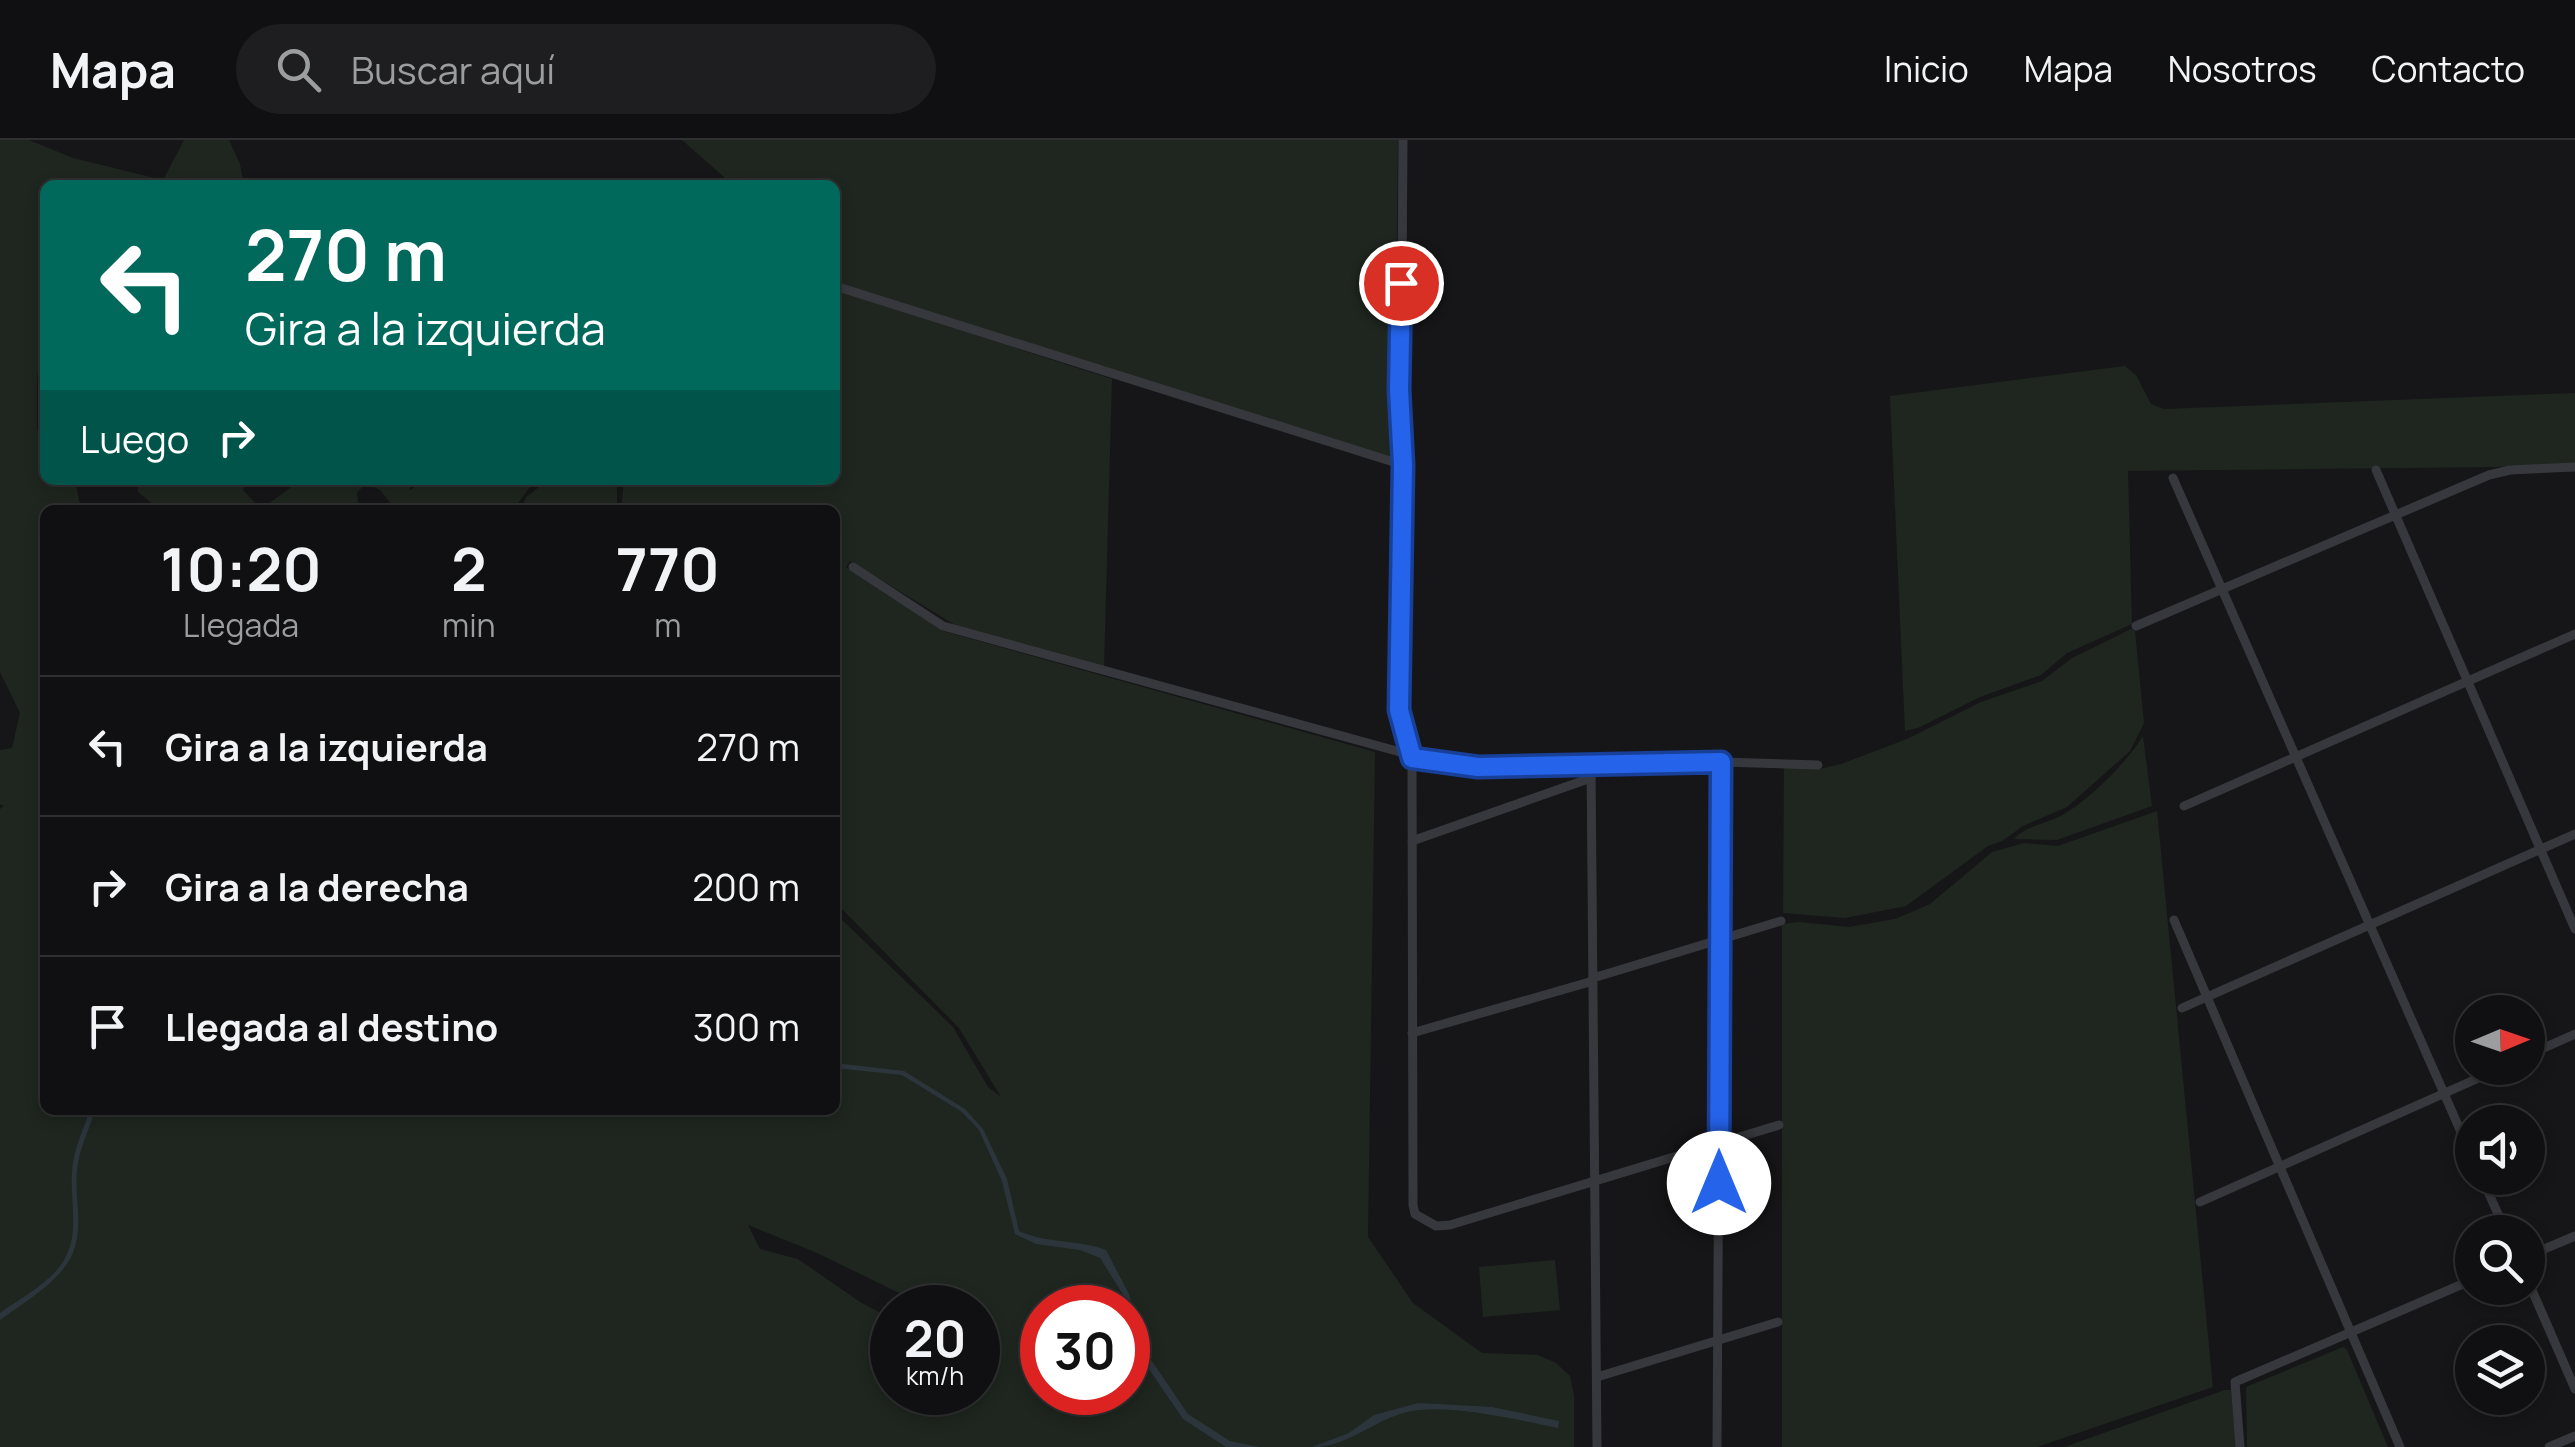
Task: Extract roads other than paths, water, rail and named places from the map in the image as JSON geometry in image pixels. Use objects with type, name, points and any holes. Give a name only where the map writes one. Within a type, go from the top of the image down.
[{"type":"street","points":[[1403,140],[1399,710],[1412,758],[1416,1214],[1436,1226],[1450,1225],[1779,1125]]},
{"type":"street","points":[[840,288],[1403,465]]},
{"type":"street","points":[[2136,626],[2489,475],[2572,467],[2575,480]]},
{"type":"street","points":[[2376,470],[2575,929]]},
{"type":"street","points":[[2173,478],[2455,1118]]},
{"type":"street","points":[[853,567],[943,626],[1412,758],[1478,767],[1721,762],[1818,765]]},
{"type":"street","points":[[2184,806],[2575,634]]},
{"type":"street","points":[[1718,1447],[1721,762]]},
{"type":"street","points":[[1591,765],[1597,1447]]},
{"type":"street","points":[[1412,840],[1591,778]]},
{"type":"street","points":[[2182,1008],[2575,834]]},
{"type":"street","points":[[2174,920],[2400,1447]]},
{"type":"street","points":[[1412,1033],[1781,921]]},
{"type":"street","points":[[2545,1048],[2575,1034]]},
{"type":"street","points":[[2200,1202],[2462,1085]]},
{"type":"street","points":[[2545,1249],[2575,1236]]},
{"type":"street","points":[[2240,1447],[2235,1382],[2455,1287]]},
{"type":"street","points":[[2538,1305],[2575,1389]]},
{"type":"street","points":[[1597,1377],[1778,1322]]},
{"type":"street","points":[[2549,1447],[2575,1436]]}]
